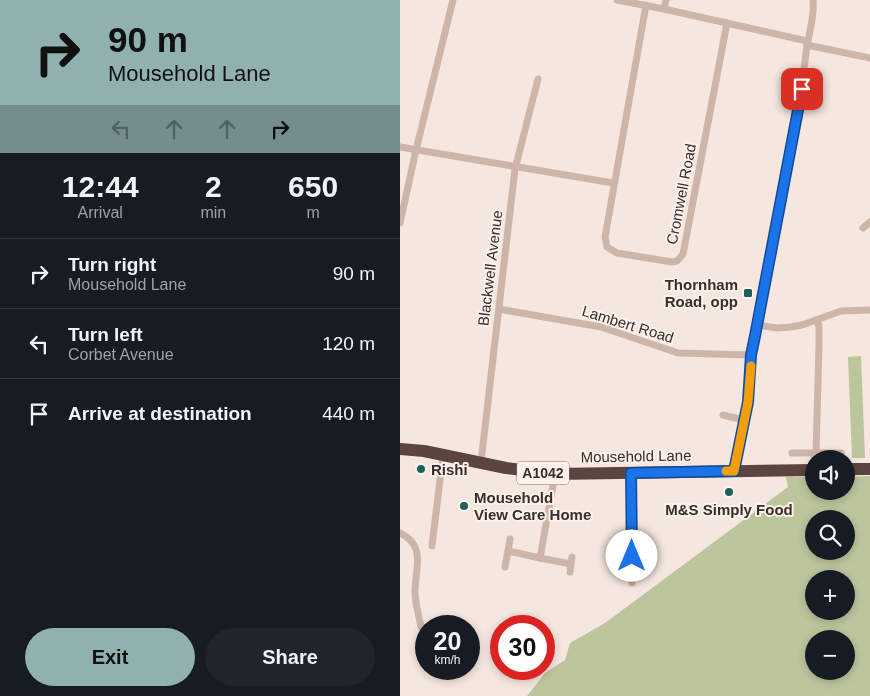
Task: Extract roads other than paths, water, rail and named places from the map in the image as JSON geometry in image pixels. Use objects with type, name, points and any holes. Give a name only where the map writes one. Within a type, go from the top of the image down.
[{"type":"highway","name":"Mousehold Lane","points":[[400,449],[443,455],[506,468],[554,474],[805,470]]},
{"type":"highway","points":[[855,469],[870,469]]},
{"type":"street","points":[[400,223],[453,0]]},
{"type":"street","points":[[617,0],[726,23],[870,58]]},
{"type":"street","points":[[664,9],[666,0]]},
{"type":"street","points":[[734,471],[748,402],[751,355],[802,89],[807,43],[813,14],[813,0]]},
{"type":"street","name":"Cromwell Road","points":[[646,5],[604,237],[607,248],[617,253],[672,262],[680,258],[684,249],[726,23]]},
{"type":"street","name":"Blackwell Avenue","points":[[481,462],[516,167],[538,79]]},
{"type":"street","points":[[400,148],[613,183]]},
{"type":"street","points":[[863,228],[870,222]]},
{"type":"street","name":"Lambert Road","points":[[499,309],[602,327],[678,353],[751,355]]},
{"type":"street","points":[[757,325],[777,328],[791,327],[817,320],[841,310],[870,310]]},
{"type":"street","points":[[816,450],[819,345],[817,320]]},
{"type":"street","points":[[723,415],[744,420]]},
{"type":"street","points":[[792,453],[805,453]]},
{"type":"street","points":[[432,546],[443,455]]},
{"type":"street","points":[[631,473],[632,583]]},
{"type":"street","points":[[540,558],[554,474]]},
{"type":"street","points":[[400,533],[413,543],[419,560],[416,598],[420,615]]},
{"type":"street","points":[[505,567],[510,539]]},
{"type":"street","points":[[508,551],[540,558],[572,560],[570,572]]},
{"type":"place","name":"Thornham Road, opp","points":[[748,293]]},
{"type":"place","name":"Rishi","points":[[421,469]]},
{"type":"place","name":"M&S Simply Food","points":[[729,492]]},
{"type":"place","name":"Mousehold View Care Home","points":[[464,506]]}]
